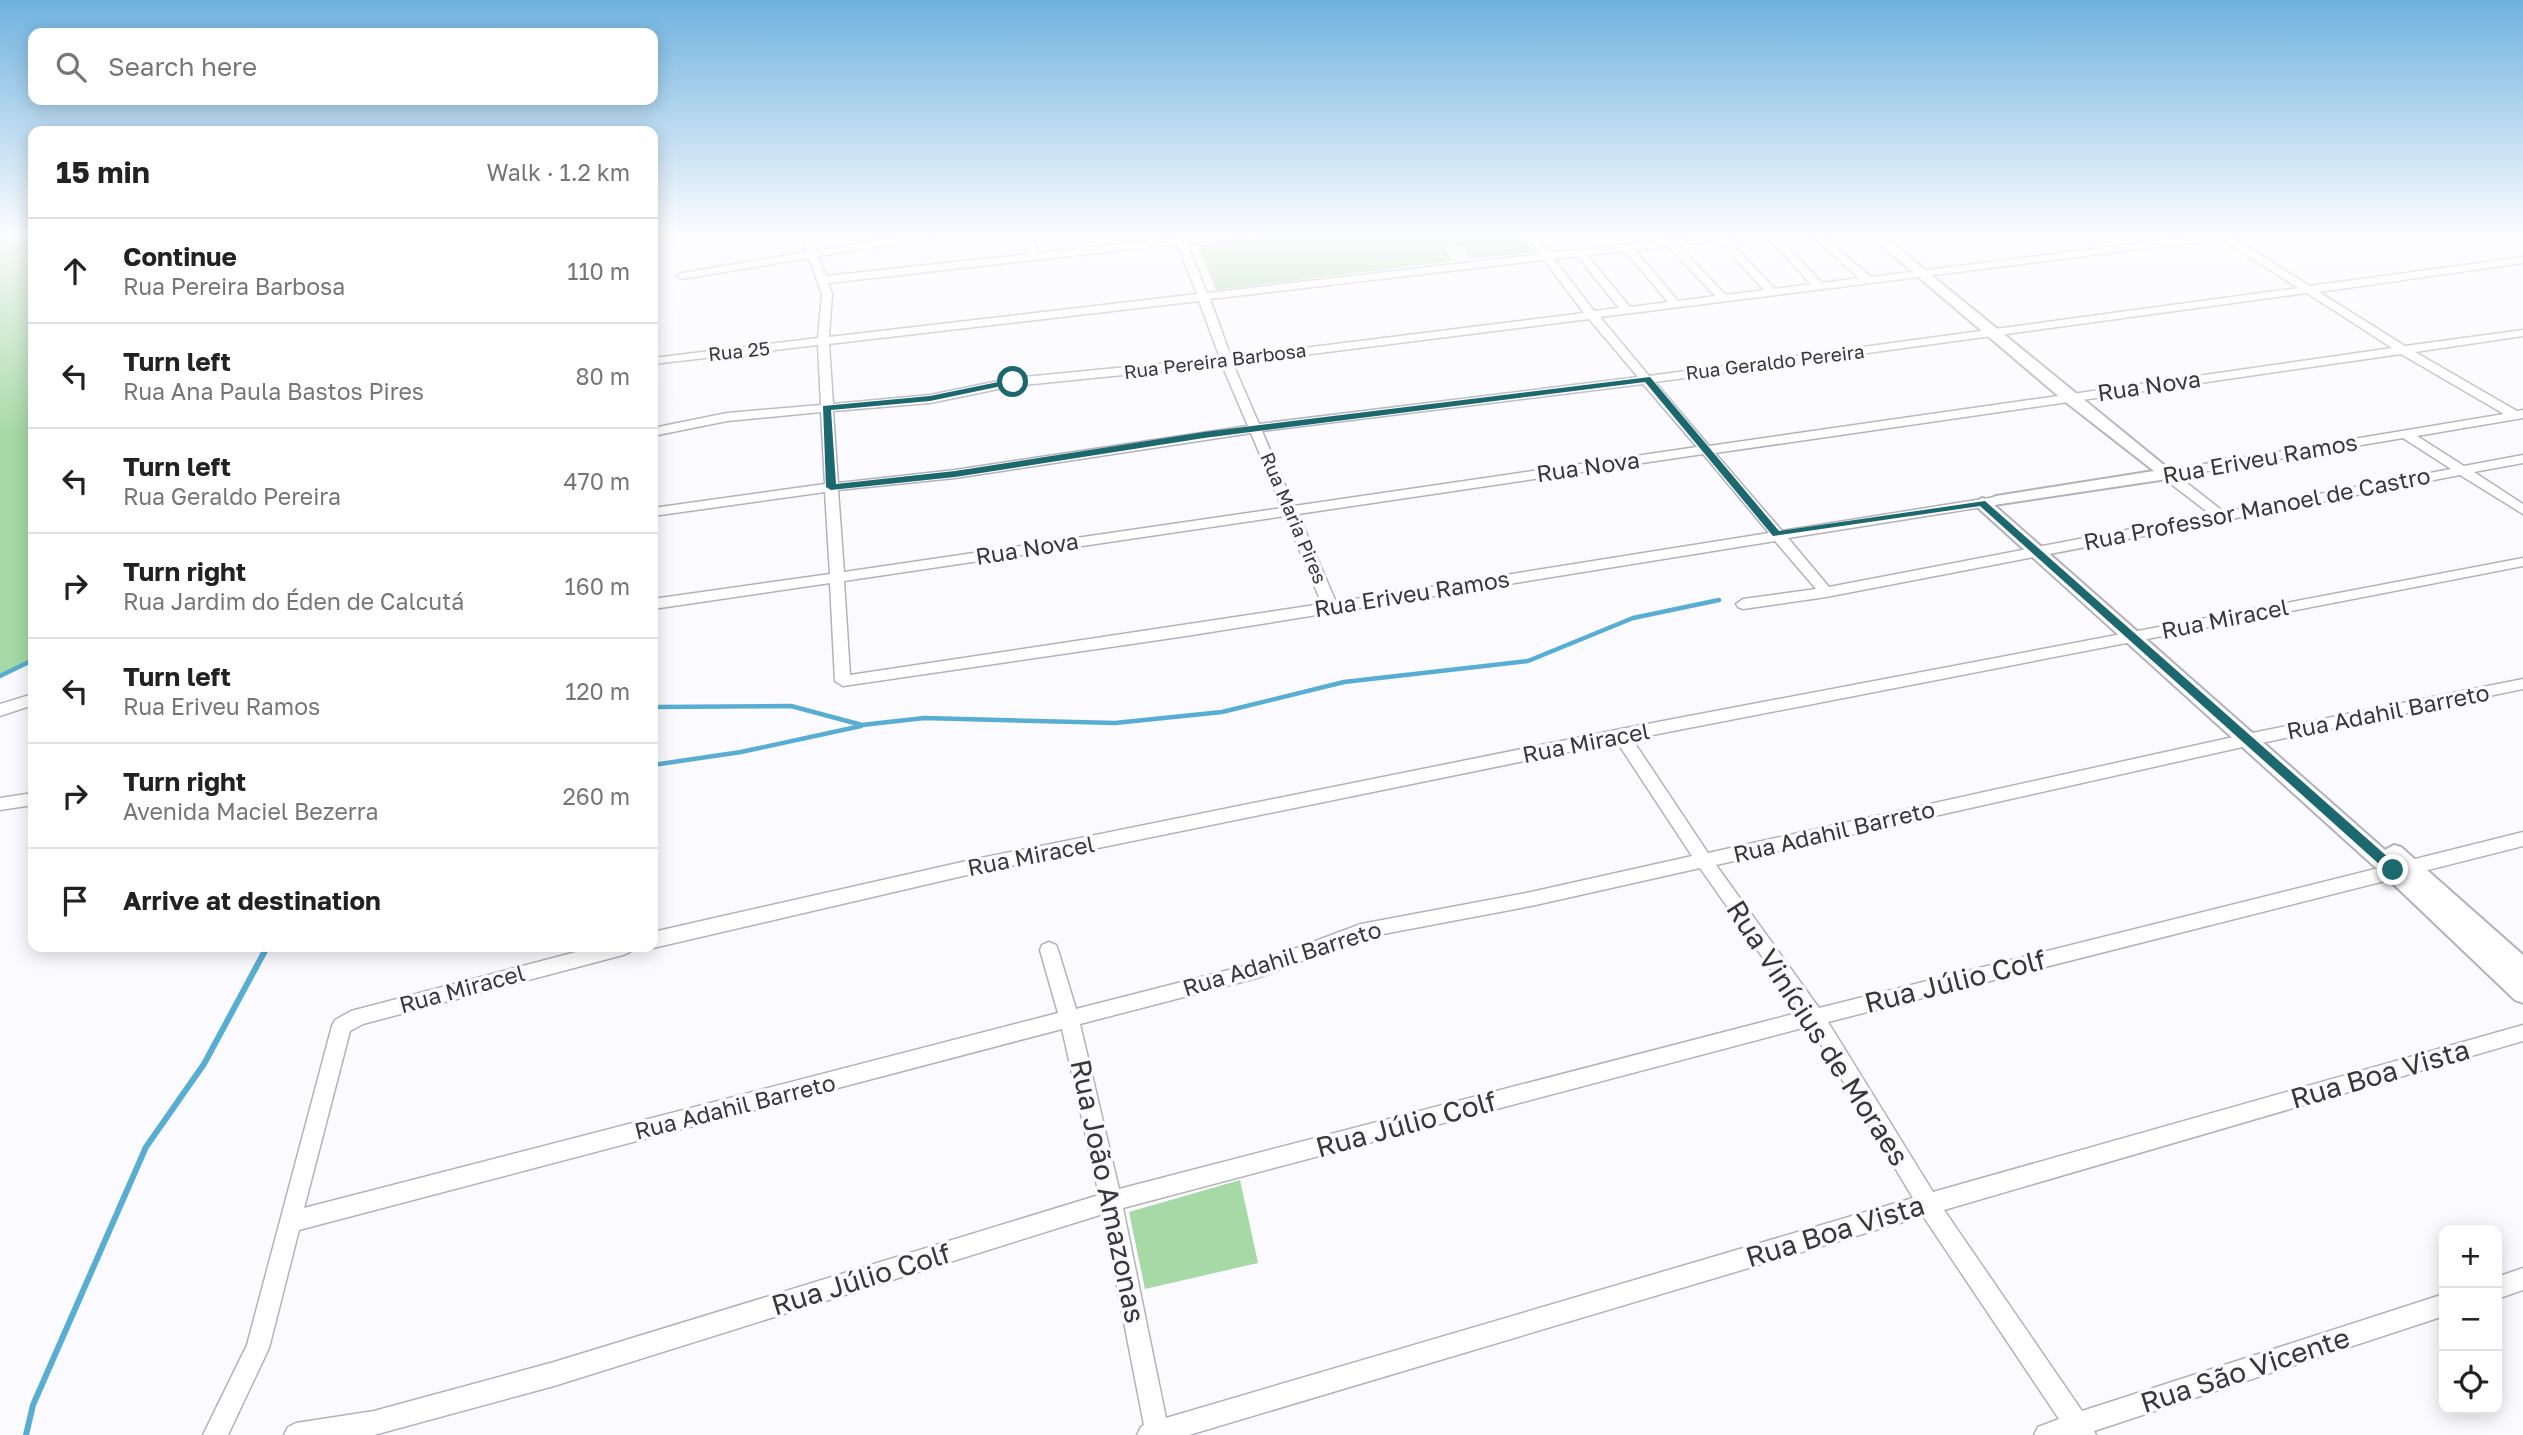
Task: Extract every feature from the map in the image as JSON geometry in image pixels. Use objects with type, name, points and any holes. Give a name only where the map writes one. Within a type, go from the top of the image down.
[{"type":"street","points":[[826,301],[823,341],[837,579]]},
{"type":"street","name":"Rua 25","points":[[658,360],[1169,301]]},
{"type":"street","name":"Rua Maria Pires","points":[[1204,301],[1226,360],[1331,608]]},
{"type":"street","points":[[1580,301],[1826,592]]},
{"type":"street","points":[[1619,301],[1627,311]]},
{"type":"street","points":[[1673,301],[1676,305]]},
{"type":"street","name":"Rua Pereira Barbosa","points":[[658,431],[727,417],[930,399],[1029,380],[1226,360],[1708,301]]},
{"type":"street","points":[[1953,301],[2068,397],[2222,517]]},
{"type":"street","name":"Rua Geraldo Pereira","points":[[658,511],[831,487],[955,474],[1071,454],[2219,301]]},
{"type":"street","points":[[2326,301],[2404,351],[2519,414]]},
{"type":"street","name":"Rua Nova","points":[[658,603],[2523,333]]},
{"type":"street","name":"Rua Eriveu Ramos","points":[[837,579],[843,681],[1331,608],[1777,534],[2407,435],[2519,414]]},
{"type":"street","points":[[2407,435],[2523,510]]},
{"type":"street","name":"Rua Professor Manoel de Castro","points":[[1743,604],[1826,592],[2523,459]]},
{"type":"street","points":[[1989,502],[2401,868],[2523,969]]},
{"type":"street","name":"Rua Miracel","points":[[658,939],[971,867],[1621,735],[2523,562]]},
{"type":"street","name":"Rua Adahil Barreto","points":[[290,1222],[1257,970],[1362,931],[1531,899],[2254,738],[2523,684]]},
{"type":"street","points":[[0,710],[28,701]]},
{"type":"street","name":"Rua Vinícius de Moraes","points":[[1621,735],[1704,860],[1815,1017],[1928,1203],[2080,1430]]},
{"type":"street","points":[[0,804],[28,800]]},
{"type":"street","name":"Rua Júlio Colf","points":[[296,1435],[374,1423],[554,1374],[1114,1201],[1815,1017],[2523,839]]},
{"type":"street","points":[[2401,868],[2523,993]]},
{"type":"street","name":"Rua João Amazonas","points":[[1049,950],[1071,1020],[1114,1201],[1155,1434]]},
{"type":"street","name":"Rua Miracel","points":[[290,1222],[342,1026],[358,1017],[604,952]]},
{"type":"street","name":"Rua Boa Vista","points":[[1155,1434],[1928,1203],[2523,1033]]},
{"type":"street","points":[[215,1435],[257,1348],[290,1222]]},
{"type":"street","points":[[2502,1286],[2523,1279]]},
{"type":"street","name":"Rua São Vicente","points":[[2046,1435],[2080,1430],[2439,1307]]},
{"type":"green space","points":[[0,301],[28,301],[28,662],[0,676]]},
{"type":"green space","points":[[1240,1180],[1258,1263],[1145,1289],[1129,1212]]},
{"type":"waterway","points":[[658,707],[791,706],[862,725],[924,718],[1115,723],[1222,712],[1344,682],[1528,661],[1633,618],[1719,600]]},
{"type":"waterway","points":[[0,676],[28,662]]},
{"type":"waterway","points":[[658,764],[741,752],[861,726]]},
{"type":"waterway","points":[[26,1435],[33,1405],[146,1147],[204,1064],[264,952]]},
{"type":"route","points":[[1013,382],[930,399],[827,408],[831,487],[955,474],[1204,435],[1647,379],[1777,534],[1982,503],[2393,870]]}]
